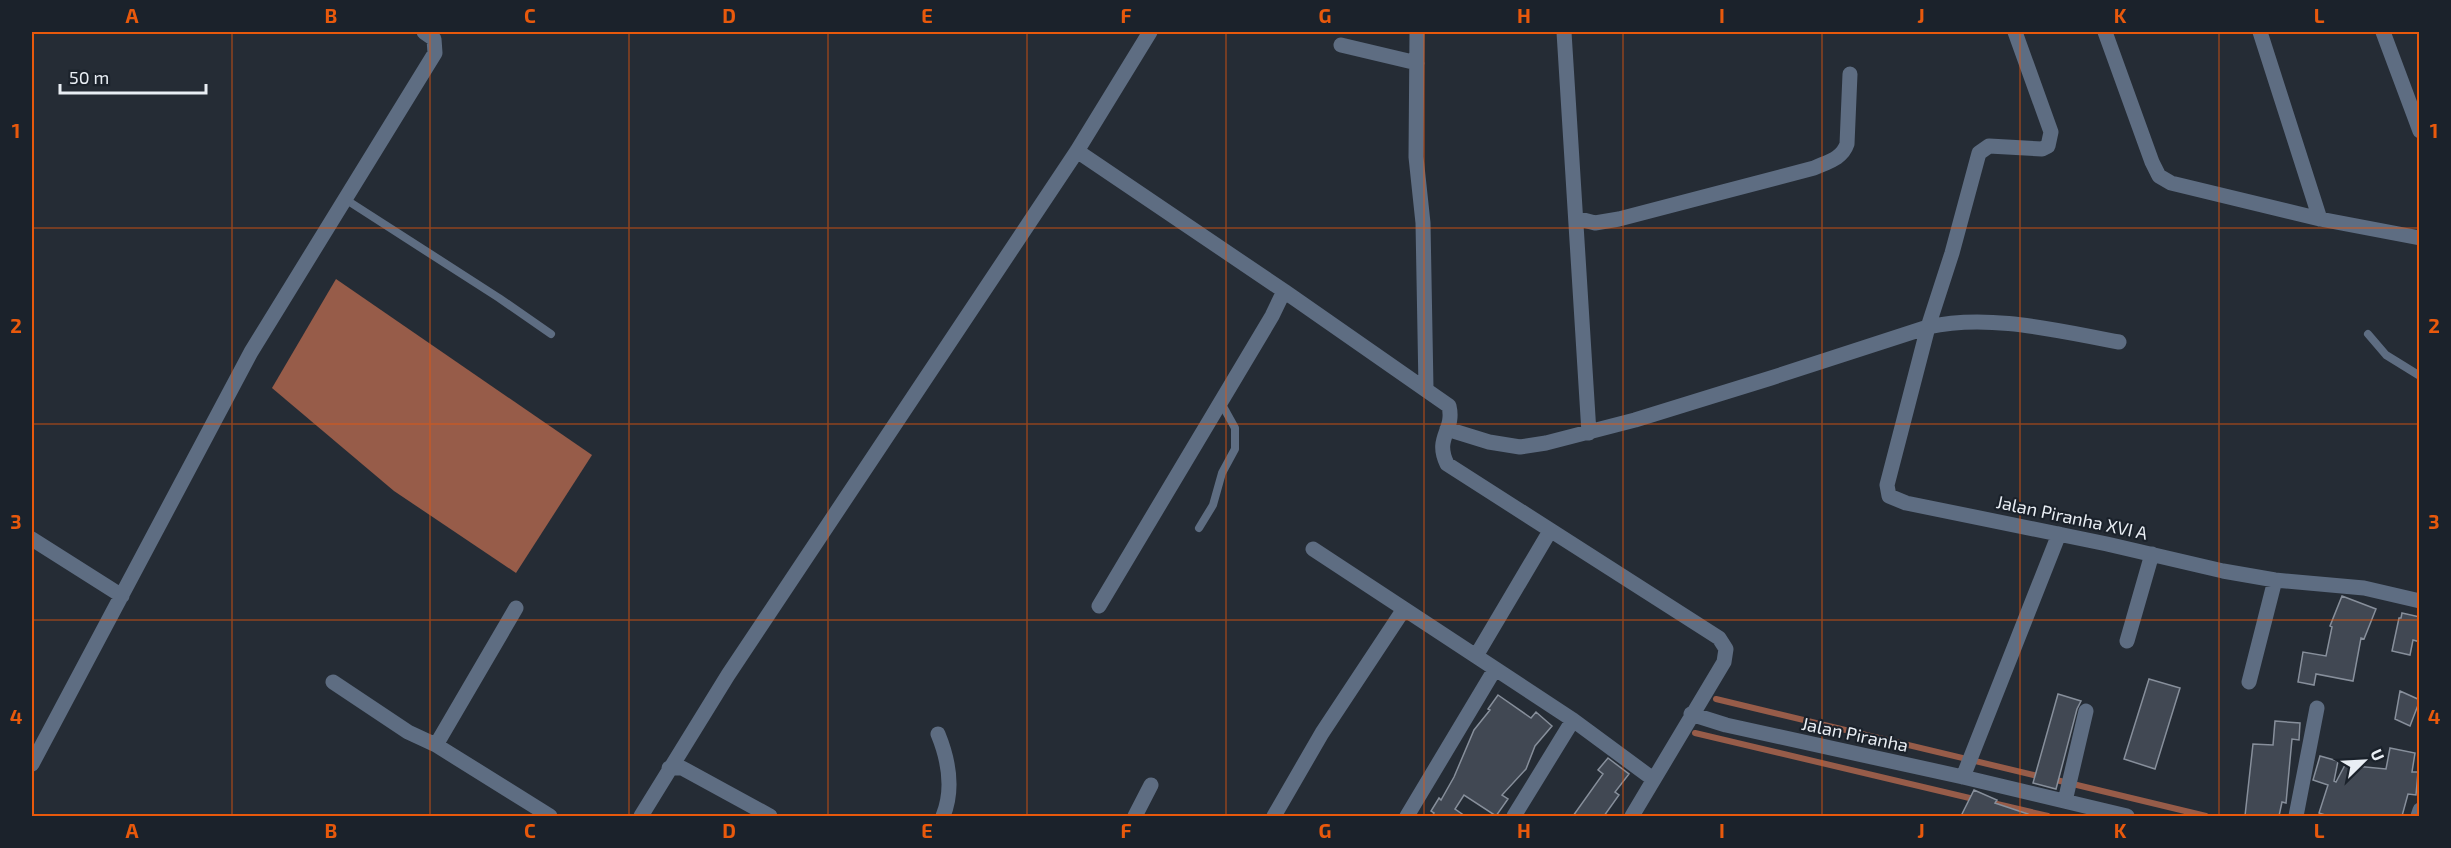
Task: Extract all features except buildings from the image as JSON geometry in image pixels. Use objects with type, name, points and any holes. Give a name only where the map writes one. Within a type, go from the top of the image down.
[{"type":"street","points":[[32,764],[251,352],[435,53],[434,39],[424,32]]},
{"type":"street","points":[[641,816],[728,675],[1077,151],[1150,32]]},
{"type":"street","points":[[1417,32],[1416,157],[1423,223],[1426,388]]},
{"type":"street","points":[[1564,32],[1589,433]]},
{"type":"street","points":[[1928,327],[1952,253],[1979,153],[1989,146],[2042,149],[2048,146],[2051,140],[2051,132],[2015,32]]},
{"type":"street","points":[[2105,32],[2159,176],[2171,183],[2320,219],[2420,238]]},
{"type":"street","points":[[2260,32],[2320,219]]},
{"type":"street","points":[[2384,32],[2420,131]]},
{"type":"street","points":[[1341,45],[1416,63]]},
{"type":"street","points":[[1576,218],[1595,223],[1619,219],[1814,168],[1838,158],[1845,152],[1847,144],[1850,74]]},
{"type":"street","points":[[1077,151],[1426,388],[1449,406],[1452,417],[1441,452],[1447,464],[1719,638],[1726,649],[1724,662],[1632,816]]},
{"type":"street","points":[[1099,606],[1272,316],[1284,291]]},
{"type":"street","points":[[1447,429],[1489,442],[1520,447],[1546,443],[1589,433],[1952,321],[2040,328],[2119,342]]},
{"type":"street","name":"Jalan Piranha XVI A","points":[[1928,327],[1887,485],[1889,496],[1906,502],[2223,571],[2275,580],[2364,588],[2420,601]]},
{"type":"street","points":[[1476,656],[1550,531]]},
{"type":"street","points":[[1963,777],[2059,534]]},
{"type":"street","points":[[32,539],[122,596]]},
{"type":"street","points":[[1312,549],[1573,720],[1653,779]]},
{"type":"street","points":[[2127,641],[2152,554]]},
{"type":"street","points":[[2249,682],[2275,580]]},
{"type":"street","points":[[436,745],[516,608]]},
{"type":"street","points":[[1274,816],[1322,732],[1404,609]]},
{"type":"street","points":[[1407,816],[1495,669]]},
{"type":"street","points":[[333,682],[408,732],[436,745],[550,816]]},
{"type":"street","points":[[2296,816],[2317,708]]},
{"type":"street","points":[[2064,801],[2086,711]]},
{"type":"street","name":"Jalan Piranha","points":[[1691,714],[1726,725],[2127,816]]},
{"type":"street","points":[[1514,816],[1573,720]]},
{"type":"street","points":[[938,734],[946,753],[949,783],[949,801],[943,816]]},
{"type":"street","points":[[669,768],[682,768],[770,816]]},
{"type":"street","points":[[1136,816],[1151,785]]},
{"type":"street","points":[[2418,816],[2420,810]]},
{"type":"lane","points":[[345,199],[499,297],[551,334]]},
{"type":"lane","points":[[2368,334],[2386,355],[2420,376]]},
{"type":"lane","points":[[1199,528],[1212,505],[1222,473],[1235,449],[1235,428],[1220,400]]},
{"type":"shaded area","points":[[336,279],[592,455],[516,573],[394,491],[272,388]]},
{"type":"waterway","points":[[1716,699],[2042,777]]},
{"type":"waterway","points":[[1695,733],[1978,800]]},
{"type":"waterway","points":[[2052,779],[2206,816]]},
{"type":"waterway","points":[[1997,804],[2048,816]]}]
